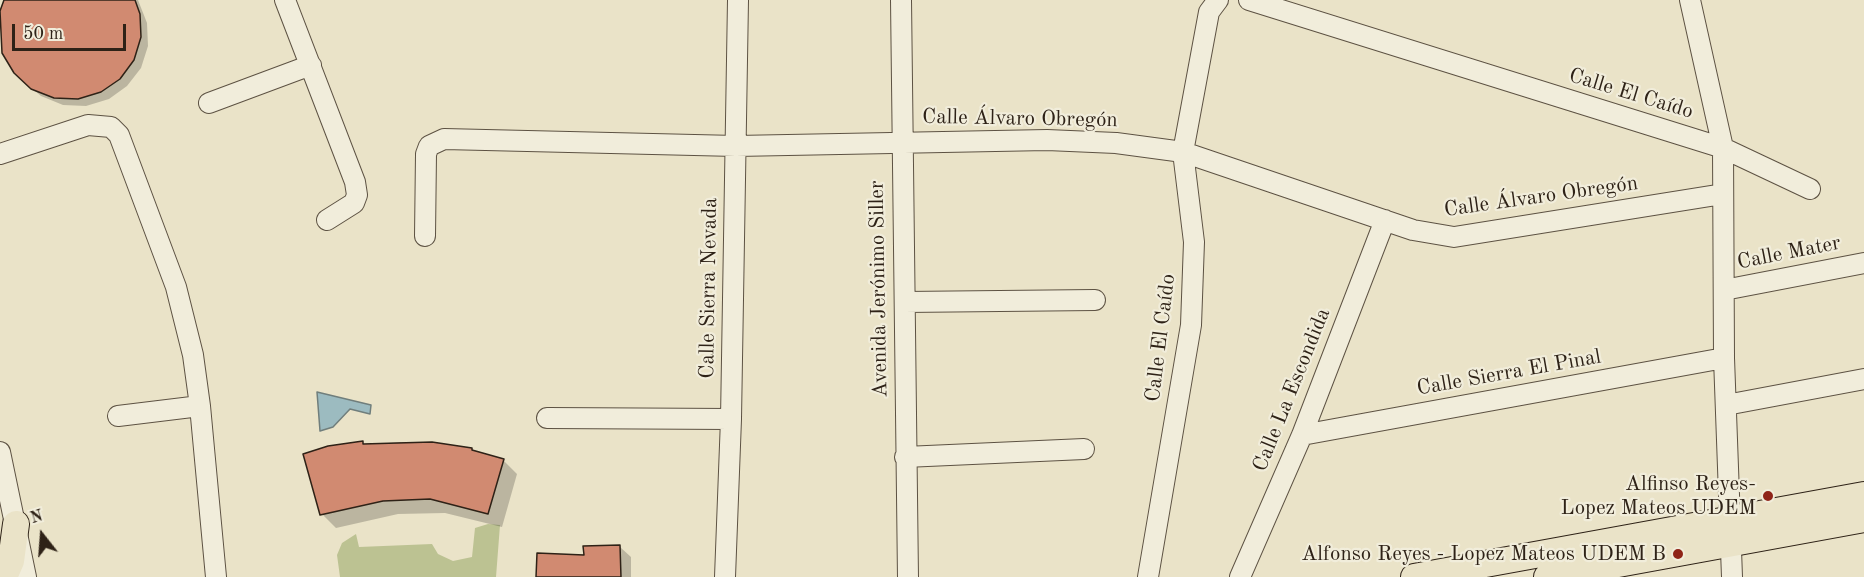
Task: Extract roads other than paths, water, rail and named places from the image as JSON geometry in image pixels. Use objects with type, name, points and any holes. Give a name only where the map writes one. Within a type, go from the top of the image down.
[{"type":"main road","points":[[1414,577],[1864,495]]},
{"type":"main road","points":[[1547,577],[1864,519]]},
{"type":"main road","points":[[4,577],[11,561],[16,524]]},
{"type":"street","points":[[285,0],[355,182],[357,195],[354,203],[327,220]]},
{"type":"street","name":"Calle Sierra Nevada","points":[[725,577],[731,419],[738,0]]},
{"type":"street","name":"Avenida Jerónimo Siller","points":[[901,0],[908,577]]},
{"type":"street","name":"Calle El Caído","points":[[1148,577],[1191,325],[1194,242],[1183,152],[1209,12],[1218,0]]},
{"type":"street","name":"Calle El Caído","points":[[1249,0],[1723,148],[1810,189]]},
{"type":"street","points":[[1690,0],[1723,148],[1724,358],[1732,577]]},
{"type":"street","points":[[209,103],[311,66]]},
{"type":"street","points":[[0,154],[88,125],[111,127],[119,135],[176,287],[193,355],[216,577]]},
{"type":"street","name":"Calle Álvaro Obregón","points":[[425,237],[426,154],[429,146],[444,139],[736,146],[1047,140],[1116,143],[1183,152],[1413,230],[1454,237],[1723,194]]},
{"type":"street","name":"Calle La Escondida","points":[[1240,577],[1302,435],[1385,220]]},
{"type":"street","name":"Calle Mater","points":[[1724,290],[1864,262]]},
{"type":"street","points":[[905,302],[1095,300]]},
{"type":"street","name":"Calle Sierra El Pinal","points":[[1302,435],[1724,358]]},
{"type":"street","points":[[1726,405],[1864,379]]},
{"type":"street","points":[[118,416],[200,406]]},
{"type":"street","points":[[548,418],[731,419]]},
{"type":"street","points":[[905,458],[1084,449]]},
{"type":"street","points":[[0,452],[26,577]]},
{"type":"water","points":[[317,392],[371,405],[370,414],[350,409],[333,427],[320,431]]},
{"type":"place","name":"Alfinso Reyes- Lopez Mateos UDEM","points":[[1768,496]]},
{"type":"place","name":"Alfonso Reyes - Lopez Mateos UDEM B","points":[[1678,554]]}]
